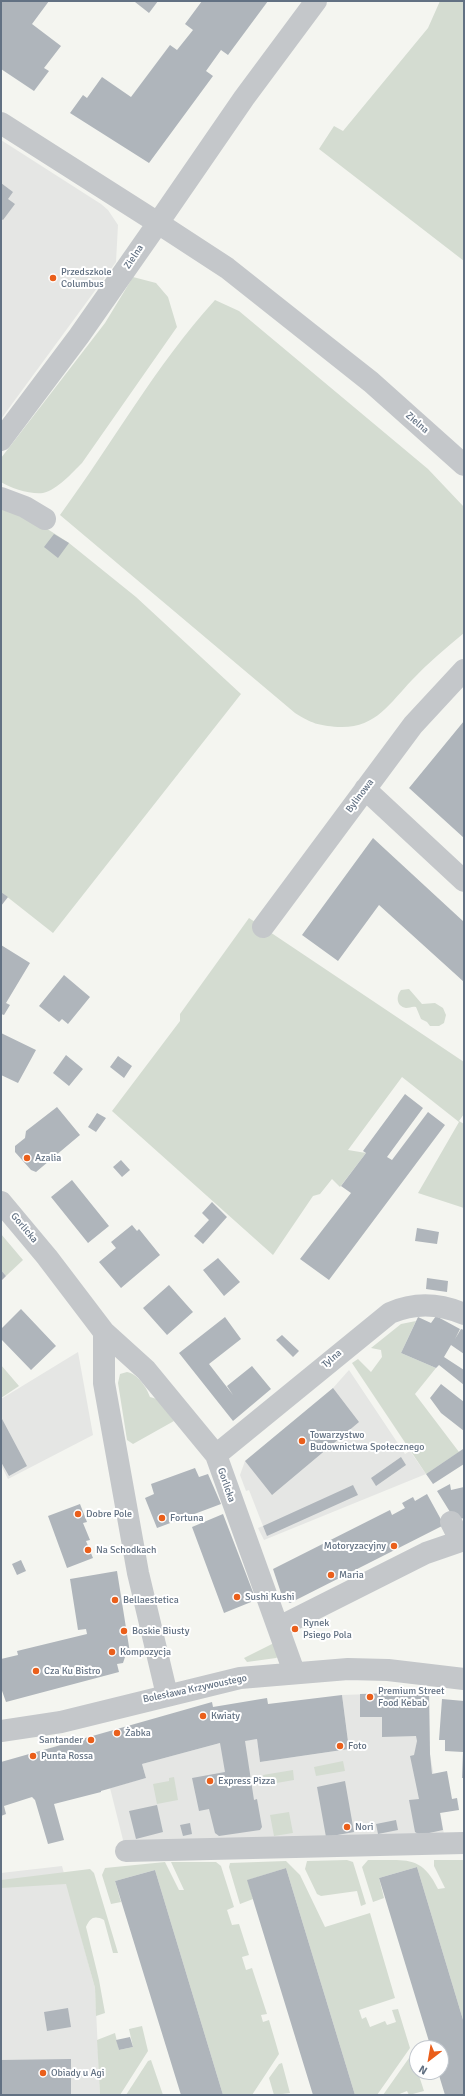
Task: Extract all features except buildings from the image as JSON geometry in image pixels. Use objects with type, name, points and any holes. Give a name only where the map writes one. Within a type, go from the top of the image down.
[{"type":"street","name":"Zielna","points":[[1,440],[38,391],[158,223],[244,98],[316,1]]},
{"type":"street","points":[[1,124],[158,223]]},
{"type":"street","name":"Zielna","points":[[158,223],[227,268],[365,377],[464,465]]},
{"type":"street","points":[[2,498],[25,507],[45,519]]},
{"type":"street","name":"Bylinowa","points":[[264,927],[413,725],[464,670]]},
{"type":"street","points":[[365,789],[464,881]]},
{"type":"street","name":"Gorlicka","points":[[1,1202],[47,1257],[104,1332],[146,1370],[216,1455],[251,1556],[269,1598],[294,1672]]},
{"type":"street","name":"Tylna","points":[[216,1455],[390,1313],[406,1306],[426,1305],[452,1309],[464,1314]]},
{"type":"street","points":[[104,1332],[105,1390],[138,1573],[167,1695]]},
{"type":"street","points":[[279,1627],[426,1553],[458,1534]]},
{"type":"street","name":"Bolesława Krzywoustego","points":[[1,1731],[60,1722],[240,1678],[294,1672],[348,1669],[388,1670],[464,1679]]},
{"type":"street","points":[[126,1851],[454,1844]]},
{"type":"shaded area","points":[[440,1],[464,1],[464,261],[319,149],[334,126],[343,131],[428,28]]},
{"type":"shaded area","name":"Przedszkole Columbus","points":[[1,140],[101,204],[108,210],[118,225],[116,262],[1,419]]},
{"type":"shaded area","points":[[133,277],[156,283],[168,297],[177,327],[82,463],[64,480],[54,488],[43,493],[33,493],[21,490],[10,487],[1,482],[1,458],[105,323]]},
{"type":"shaded area","points":[[215,300],[239,311],[428,469],[464,507],[464,633],[424,668],[388,706],[372,719],[362,724],[351,727],[325,726],[311,722],[295,713],[60,515],[153,378],[193,325]]},
{"type":"shaded area","points":[[1,508],[32,519],[69,543],[136,597],[241,694],[53,933],[1,892]]},
{"type":"shaded area","points":[[249,918],[464,1062],[464,1114],[459,1121],[464,1124],[464,1208],[418,1193],[459,1122],[402,1077],[348,1150],[366,1153],[340,1187],[332,1179],[320,1194],[313,1196],[273,1255],[112,1111],[180,1021],[180,1014]]},
{"type":"shaded area","points":[[409,989],[422,1004],[435,1003],[443,1008],[446,1015],[444,1023],[439,1026],[430,1026],[427,1022],[421,1019],[416,1007],[406,1008],[400,1005],[398,1000],[399,992],[401,990]]},
{"type":"shaded area","points":[[1,1234],[23,1260],[6,1276],[1,1270]]},
{"type":"shaded area","points":[[416,1321],[401,1353],[436,1368],[415,1394],[459,1452],[426,1474],[352,1363],[358,1359],[371,1372],[382,1357],[381,1350],[371,1348],[401,1324]]},
{"type":"shaded area","points":[[78,1352],[93,1435],[8,1479],[1,1465],[1,1399]]},
{"type":"shaded area","points":[[1,1365],[19,1386],[1,1398]]},
{"type":"shaded area","points":[[349,1370],[405,1454],[410,1451],[426,1474],[264,1540],[258,1528],[263,1526],[249,1490],[246,1491],[240,1475],[245,1461],[333,1388]]},
{"type":"shaded area","points":[[127,1372],[138,1378],[147,1390],[150,1397],[157,1399],[174,1421],[133,1444],[127,1440],[118,1383],[120,1374]]},
{"type":"shaded area","points":[[274,1643],[278,1657],[276,1658],[247,1662],[244,1658]]},
{"type":"shaded area","points":[[429,1692],[430,1754],[444,1834],[125,1848],[110,1788],[146,1778],[142,1764],[220,1743],[257,1739],[260,1762],[349,1749],[342,1695]]},
{"type":"shaded area","points":[[343,1761],[345,1771],[316,1776],[314,1767]]},
{"type":"shaded area","points":[[293,1770],[294,1780],[265,1785],[263,1775]]},
{"type":"shaded area","points":[[174,1777],[178,1800],[157,1804],[153,1784],[169,1781],[169,1778]]},
{"type":"shaded area","points":[[289,1812],[293,1833],[274,1836],[270,1815]]},
{"type":"shaded area","points":[[347,1860],[353,1862],[366,1904],[361,1906],[357,1891],[321,1896],[317,1894],[305,1869],[307,1861]]},
{"type":"shaded area","points":[[368,1860],[401,1860],[418,1864],[432,1877],[438,1889],[445,1888],[434,1866],[434,1860],[464,1860],[464,2023],[417,1867],[379,1878],[384,1898],[373,1902],[362,1867]]},
{"type":"shaded area","points":[[286,1861],[300,1875],[325,1927],[370,1913],[395,1998],[359,2010],[362,2019],[366,2017],[370,2027],[385,2021],[387,2025],[396,2022],[392,2010],[398,2009],[409,2045],[409,2049],[377,2095],[355,2095],[286,1868],[248,1880],[253,1899],[240,1904],[229,1867],[230,1863]]},
{"type":"shaded area","points":[[165,1862],[179,1890],[184,1890],[171,1862],[216,1862],[221,1866],[234,1907],[227,1910],[232,1925],[239,1924],[249,1955],[242,1957],[246,1970],[252,1968],[267,2014],[261,2015],[263,2022],[269,2020],[279,2054],[252,2095],[223,2095],[155,1870],[115,1881],[121,1902],[111,1904],[102,1875],[105,1868]]},
{"type":"shaded area","points":[[62,1866],[95,1988],[100,2095],[1,2095],[1,1873]]},
{"type":"shaded area","points":[[90,1869],[94,1873],[118,1953],[113,1953],[104,1920],[93,1918],[89,1921],[86,1927],[99,1980],[105,2013],[96,2016],[95,1988],[66,1884],[1,1888],[1,1880]]},
{"type":"shaded area","points":[[142,2026],[148,2051],[120,2095],[100,2095],[97,2040],[115,2033],[119,2050],[133,2047],[129,2029]]},
{"type":"shaded area","points":[[409,2058],[409,2080],[420,2080],[424,2091],[409,2095],[407,2091],[397,2095],[383,2095]]},
{"type":"shaded area","points":[[151,2060],[163,2095],[126,2095],[148,2061]]},
{"type":"shaded area","points":[[282,2063],[290,2093],[274,2095],[269,2078],[279,2064]]},
{"type":"place","name":"Przedszkole Columbus","points":[[53,278]]},
{"type":"place","name":"Azalia","points":[[27,1158]]},
{"type":"place","name":"Towarzystwo Budownictwa Społecznego","points":[[302,1441]]},
{"type":"place","name":"Dobre Pole","points":[[78,1514]]},
{"type":"place","name":"Fortuna","points":[[162,1518]]},
{"type":"place","name":"Motoryzacyjny","points":[[394,1546]]},
{"type":"place","name":"Na Schodkach","points":[[88,1550]]},
{"type":"place","name":"Maria","points":[[331,1575]]},
{"type":"place","name":"Sushi Kushi","points":[[237,1597]]},
{"type":"place","name":"Bellaestetica","points":[[115,1600]]},
{"type":"place","name":"Rynek Psiego Pola","points":[[295,1629]]},
{"type":"place","name":"Boskie Biusty","points":[[124,1631]]},
{"type":"place","name":"Kompozycja","points":[[112,1652]]},
{"type":"place","name":"Cza Ku Bistro","points":[[36,1671]]},
{"type":"place","name":"Premium Street Food Kebab","points":[[370,1697]]},
{"type":"place","name":"Kwiaty","points":[[203,1716]]},
{"type":"place","name":"Żabka","points":[[117,1733]]},
{"type":"place","name":"Santander","points":[[91,1740]]},
{"type":"place","name":"Foto","points":[[340,1746]]},
{"type":"place","name":"Punta Rossa","points":[[33,1756]]},
{"type":"place","name":"Express Pizza","points":[[210,1781]]},
{"type":"place","name":"Nori","points":[[347,1827]]},
{"type":"place","name":"Obiady u Agi","points":[[43,2073]]}]
